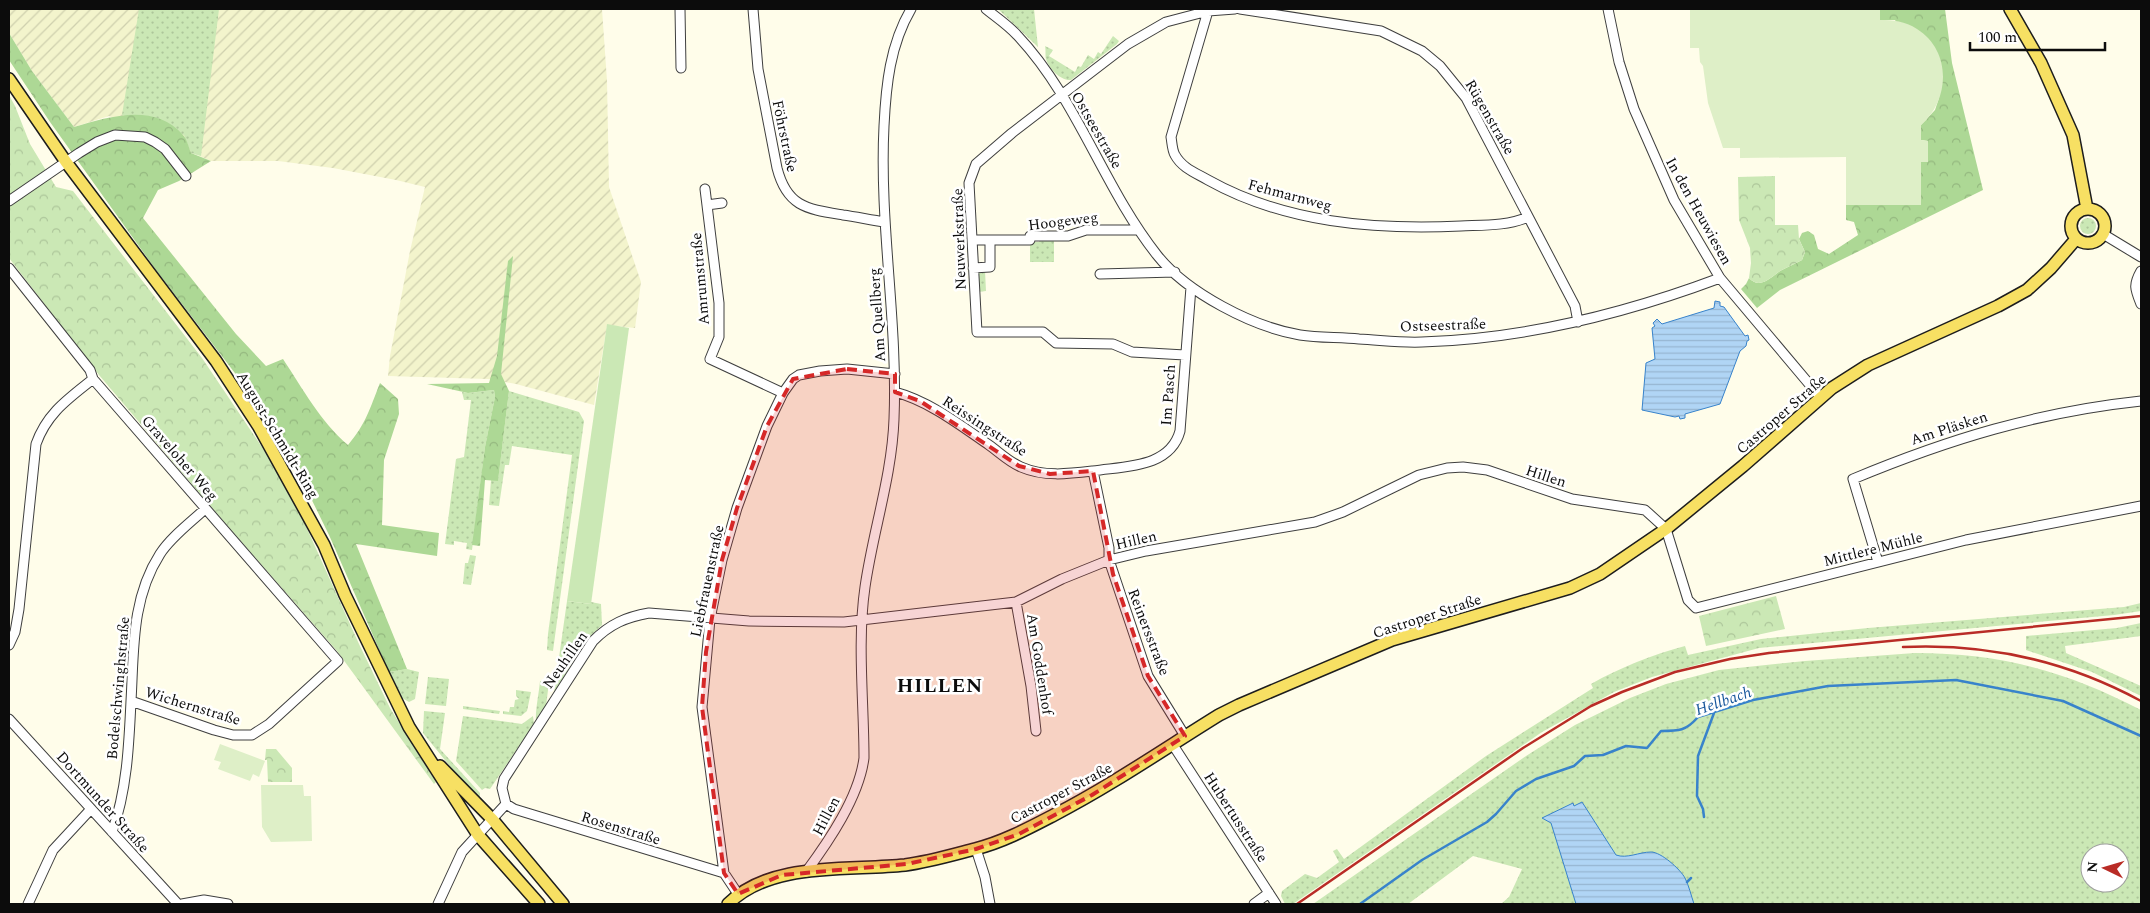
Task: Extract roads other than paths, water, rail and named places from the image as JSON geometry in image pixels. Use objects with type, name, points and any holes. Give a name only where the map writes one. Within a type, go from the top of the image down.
[{"type":"main road","points":[[2010,9],[2040,63],[2073,135],[2087,209]]},
{"type":"main road","name":"August-Schmidt-Ring","points":[[9,79],[66,162],[216,361],[259,426],[324,545],[345,595],[404,717],[478,835],[539,904]]},
{"type":"main road","points":[[2087,209],[2097,212],[2103,219],[2103,234],[2091,243],[2081,242],[2076,239],[2071,230],[2072,220],[2078,212],[2087,209]]},
{"type":"main road","name":"Castroper Straße","points":[[728,904],[738,894],[756,883],[782,875],[907,864],[976,849],[1019,834],[1092,795],[1185,736],[1239,705],[1392,640],[1570,588],[1600,574],[1632,554],[1666,529],[1743,466],[1832,388],[1868,365],[1998,306],[2027,290],[2051,268],[2076,239]]},
{"type":"main road","name":"August-Schmidt-Ring","points":[[423,748],[492,819],[563,904]]},
{"type":"street","points":[[680,9],[682,68]]},
{"type":"street","name":"Föhrstraße","points":[[753,9],[758,69],[780,182],[788,195],[794,201],[813,210],[885,222]]},
{"type":"street","name":"Am Quellberg","points":[[862,621],[865,587],[893,438],[895,374],[885,222],[883,152],[887,84],[892,54],[904,21],[911,9]]},
{"type":"street","name":"Ostseestraße","points":[[986,9],[1017,34],[1044,68],[1139,230],[1158,257],[1191,287],[1247,319],[1300,335],[1421,342],[1511,335],[1578,322],[1660,301],[1720,278]]},
{"type":"street","points":[[1061,96],[1143,34],[1166,22],[1208,11],[1235,9]]},
{"type":"street","name":"Rügenstraße","points":[[1240,9],[1381,31],[1422,51],[1440,66],[1466,98],[1575,306],[1578,322]]},
{"type":"street","name":"In den Heuwiesen","points":[[1608,9],[1617,54],[1629,96],[1674,200],[1720,278],[1821,398]]},
{"type":"street","name":"Fehmarnweg","points":[[1208,11],[1172,137],[1174,154],[1183,166],[1236,195],[1284,210],[1345,224],[1396,228],[1450,227],[1514,224],[1528,217]]},
{"type":"street","name":"Neuwerkstraße","points":[[1061,96],[976,164],[969,183],[978,332],[1043,332],[1056,343],[1113,344],[1132,352],[1185,355]]},
{"type":"street","points":[[9,201],[97,142],[116,135],[145,137],[155,142],[165,149],[186,176]]},
{"type":"street","name":"Amrumstraße","points":[[705,189],[718,303],[719,337],[710,359],[783,393]]},
{"type":"street","points":[[707,205],[722,203]]},
{"type":"street","name":"Hoogeweg","points":[[972,240],[1030,240],[1030,236],[1068,236],[1086,230],[1139,230]]},
{"type":"street","points":[[2103,234],[2141,257]]},
{"type":"street","points":[[974,268],[990,267],[990,240]]},
{"type":"street","name":"Graveloher Weg","points":[[9,268],[90,370],[93,379],[338,661]]},
{"type":"street","points":[[2141,271],[2135,282],[2141,304]]},
{"type":"street","points":[[1100,274],[1175,272]]},
{"type":"street","name":"Im Pasch","points":[[1093,471],[1155,461],[1174,446],[1180,431],[1191,287]]},
{"type":"street","name":"Liebfrauenstraße","points":[[724,873],[702,708],[710,619],[722,560],[737,508],[767,426],[783,393],[793,379],[799,375],[820,371],[847,369],[895,374]]},
{"type":"street","points":[[9,645],[18,622],[36,444],[40,431],[55,410],[93,379]]},
{"type":"street","name":"Reissingstraße","points":[[895,392],[911,396],[964,427],[1020,466],[1050,474],[1093,471]]},
{"type":"street","name":"Am Pläsken","points":[[1878,562],[1853,479],[1914,454],[2022,420],[2141,400]]},
{"type":"street","name":"Hillen","points":[[806,872],[824,848],[848,803],[863,769],[862,621],[1016,602],[1062,579],[1109,560],[1146,551],[1315,522],[1343,512],[1419,475],[1447,468],[1464,467],[1487,470],[1572,499],[1646,510],[1666,529]]},
{"type":"street","points":[[1093,471],[1109,560]]},
{"type":"street","name":"Mittlere Mühle","points":[[1666,529],[1688,600],[1696,608],[1966,540],[2141,506]]},
{"type":"street","name":"Bodelschwinghstraße","points":[[112,832],[118,815],[124,775],[131,701],[132,650],[144,588],[164,550],[205,508]]},
{"type":"street","name":"Reinersstraße","points":[[1109,560],[1148,676],[1185,736]]},
{"type":"street","name":"Am Goddenhof","points":[[1016,602],[1031,686],[1036,730]]},
{"type":"street","name":"Neuhillen","points":[[506,804],[502,788],[504,779],[593,640],[603,631],[624,618],[649,613],[710,619],[862,621]]},
{"type":"street","name":"Wichernstraße","points":[[131,701],[214,730],[233,735],[252,735],[269,724],[338,661]]},
{"type":"street","name":"Dortmunder Straße","points":[[9,718],[178,904]]},
{"type":"street","name":"Hubertusstraße","points":[[1173,745],[1276,904]]},
{"type":"street","points":[[438,904],[462,852],[506,804]]},
{"type":"street","name":"Rosenstraße","points":[[506,804],[514,809],[724,873]]},
{"type":"street","points":[[28,904],[53,850],[91,810]]},
{"type":"street","points":[[976,849],[985,877],[990,904]]},
{"type":"street","points":[[724,873],[738,894]]},
{"type":"street","points":[[1254,904],[1269,893]]},
{"type":"street","points":[[182,904],[204,900],[228,904]]},
{"type":"water","points":[[1715,301],[1720,302],[1720,306],[1724,307],[1745,336],[1748,335],[1749,340],[1740,351],[1720,404],[1685,414],[1685,418],[1680,419],[1679,416],[1675,417],[1642,410],[1646,363],[1655,359],[1652,328],[1655,326],[1653,323],[1657,319],[1662,324],[1714,308]]},
{"type":"water","points":[[1582,802],[1616,855],[1624,856],[1651,852],[1665,858],[1683,874],[1694,904],[1576,904],[1551,823],[1542,818],[1573,803],[1574,806]]},
{"type":"waterway","name":"Hellbach","points":[[1360,904],[1422,860],[1487,822],[1516,791],[1536,779],[1574,766],[1585,756],[1603,755],[1626,746],[1647,748],[1661,731],[1686,728],[1698,717],[1753,700],[1828,686],[1956,680],[2063,701],[2141,736]]},
{"type":"waterway","points":[[1704,817],[1703,809],[1697,796],[1698,756],[1714,713]]},
{"type":"waterway","points":[[1687,882],[1691,878]]},
{"type":"railway","points":[[1297,904],[1523,748],[1591,706],[1675,672],[1730,659],[1769,653],[2141,616]]},
{"type":"railway","points":[[1903,647],[1966,648],[2026,658],[2056,665],[2085,675],[2141,701]]},
{"type":"district","name":"HILLEN","points":[[940,685]]}]
